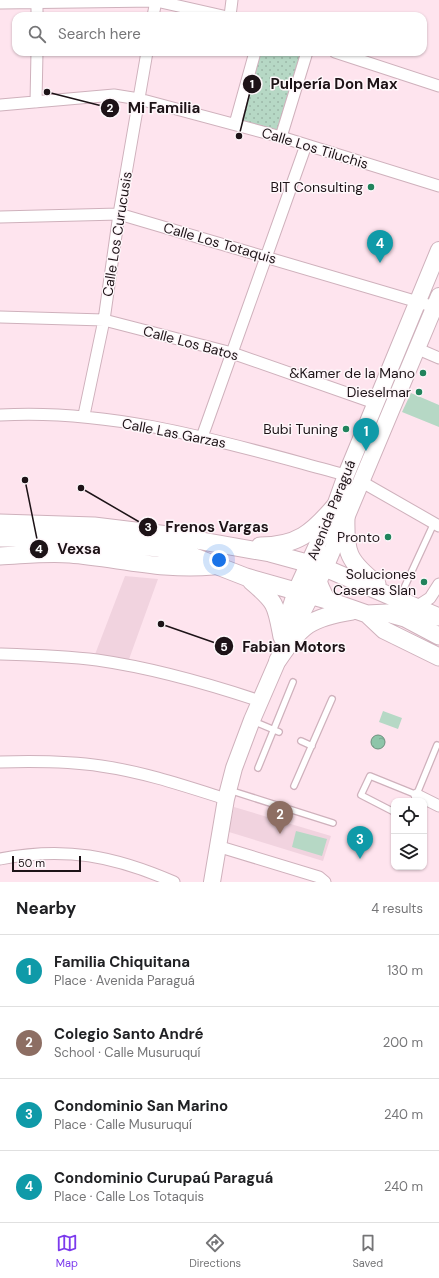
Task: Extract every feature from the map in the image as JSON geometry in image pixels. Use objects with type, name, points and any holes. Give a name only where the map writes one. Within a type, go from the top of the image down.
[{"type":"main road","name":"Avenida Paraguá","points":[[310,582],[340,512],[346,475],[439,250]]},
{"type":"main road","name":"Avenida Paraguá","points":[[317,547],[362,482],[437,301]]},
{"type":"main road","points":[[0,523],[94,526],[234,546],[271,546],[290,543],[304,536],[340,512],[345,541],[350,556],[367,576],[396,598]]},
{"type":"main road","points":[[19,537],[69,554],[134,564],[187,569],[215,566]]},
{"type":"main road","points":[[0,538],[55,538],[158,548],[192,556],[246,577],[310,582],[396,598],[439,617]]},
{"type":"main road","points":[[234,546],[310,582],[360,612],[384,630],[439,658]]},
{"type":"main road","points":[[212,882],[227,794],[234,768],[260,700],[310,582],[317,547]]},
{"type":"main road","points":[[0,556],[69,554]]},
{"type":"main road","points":[[246,577],[272,600],[277,610],[282,637]]},
{"type":"main road","points":[[278,660],[282,637],[310,582]]},
{"type":"main road","points":[[278,660],[296,634],[316,618],[360,612],[387,613],[405,618],[439,636]]},
{"type":"street","points":[[0,2],[92,0],[156,1],[206,12]]},
{"type":"street","points":[[230,12],[232,0]]},
{"type":"street","points":[[154,12],[156,1]]},
{"type":"street","points":[[37,2],[37,12]]},
{"type":"street","points":[[36,102],[37,56]]},
{"type":"street","name":"Calle Los Curucusis","points":[[84,415],[104,320],[119,214],[146,56]]},
{"type":"street","points":[[235,124],[255,56]]},
{"type":"street","points":[[281,137],[306,56]]},
{"type":"street","points":[[347,56],[439,86]]},
{"type":"street","name":"Calle Los Tiluchis","points":[[0,105],[114,95],[139,99],[281,137],[439,186]]},
{"type":"street","points":[[202,437],[306,145]]},
{"type":"street","name":"Calle Los Totaquis","points":[[0,217],[119,214],[418,301],[437,301]]},
{"type":"street","name":"Calle Los Batos","points":[[0,317],[104,320],[232,353],[375,403]]},
{"type":"street","points":[[418,349],[439,358]]},
{"type":"street","name":"Calle Las Garzas","points":[[0,415],[84,415],[202,437],[346,475]]},
{"type":"street","points":[[362,482],[436,524]]},
{"type":"street","points":[[416,606],[430,598],[439,584]]},
{"type":"street","points":[[0,654],[97,660],[155,670],[208,683],[260,700]]},
{"type":"street","points":[[0,762],[58,762],[101,766],[227,794]]},
{"type":"street","points":[[427,802],[439,806]]},
{"type":"street","points":[[217,846],[319,877],[325,882]]},
{"type":"street","points":[[0,859],[38,852],[85,855],[126,863],[174,882]]},
{"type":"lane","points":[[396,598],[436,524]]},
{"type":"lane","points":[[258,768],[276,731],[293,682]]},
{"type":"lane","points":[[294,786],[332,699]]},
{"type":"lane","points":[[252,720],[276,731]]},
{"type":"lane","points":[[301,741],[312,746]]},
{"type":"lane","points":[[391,810],[361,795],[370,776],[416,798],[437,745]]},
{"type":"lane","points":[[227,794],[332,823]]},
{"type":"shaded area","points":[[258,56],[302,56],[279,132],[239,120]]},
{"type":"shaded area","points":[[411,393],[439,405],[439,427],[402,412]]},
{"type":"shaded area","points":[[125,576],[158,579],[128,662],[94,657]]},
{"type":"shaded area","points":[[383,711],[402,718],[398,729],[379,722]]},
{"type":"shaded area","points":[[234,807],[331,836],[323,861],[229,832]]},
{"type":"shaded area","points":[[296,831],[327,839],[322,856],[292,847]]},
{"type":"water","points":[[375,735],[381,735],[385,739],[385,745],[381,749],[375,749],[371,745],[371,739]]},
{"type":"place","name":"Mi Familia","points":[[47,92]]},
{"type":"place","name":"Pulpería Don Max","points":[[239,136]]},
{"type":"place","name":"BIT Consulting","points":[[371,187]]},
{"type":"place","name":"Condominio Curupaú Paraguá","points":[[380,263]]},
{"type":"place","name":"&Kamer de la Mano","points":[[423,373]]},
{"type":"place","name":"Dieselmar","points":[[419,392]]},
{"type":"place","name":"Bubi Tuning","points":[[346,429]]},
{"type":"place","name":"Familia Chiquitana","points":[[366,451]]},
{"type":"place","name":"Vexsa","points":[[25,480]]},
{"type":"place","name":"Frenos Vargas","points":[[81,488]]},
{"type":"place","name":"Pronto","points":[[388,537]]},
{"type":"place","name":"Soluciones Caseras Slan","points":[[424,582]]},
{"type":"place","name":"Fabian Motors","points":[[161,624]]},
{"type":"place","name":"Colegio Santo André","points":[[280,834]]},
{"type":"place","name":"Condominio San Marino","points":[[360,859]]}]
